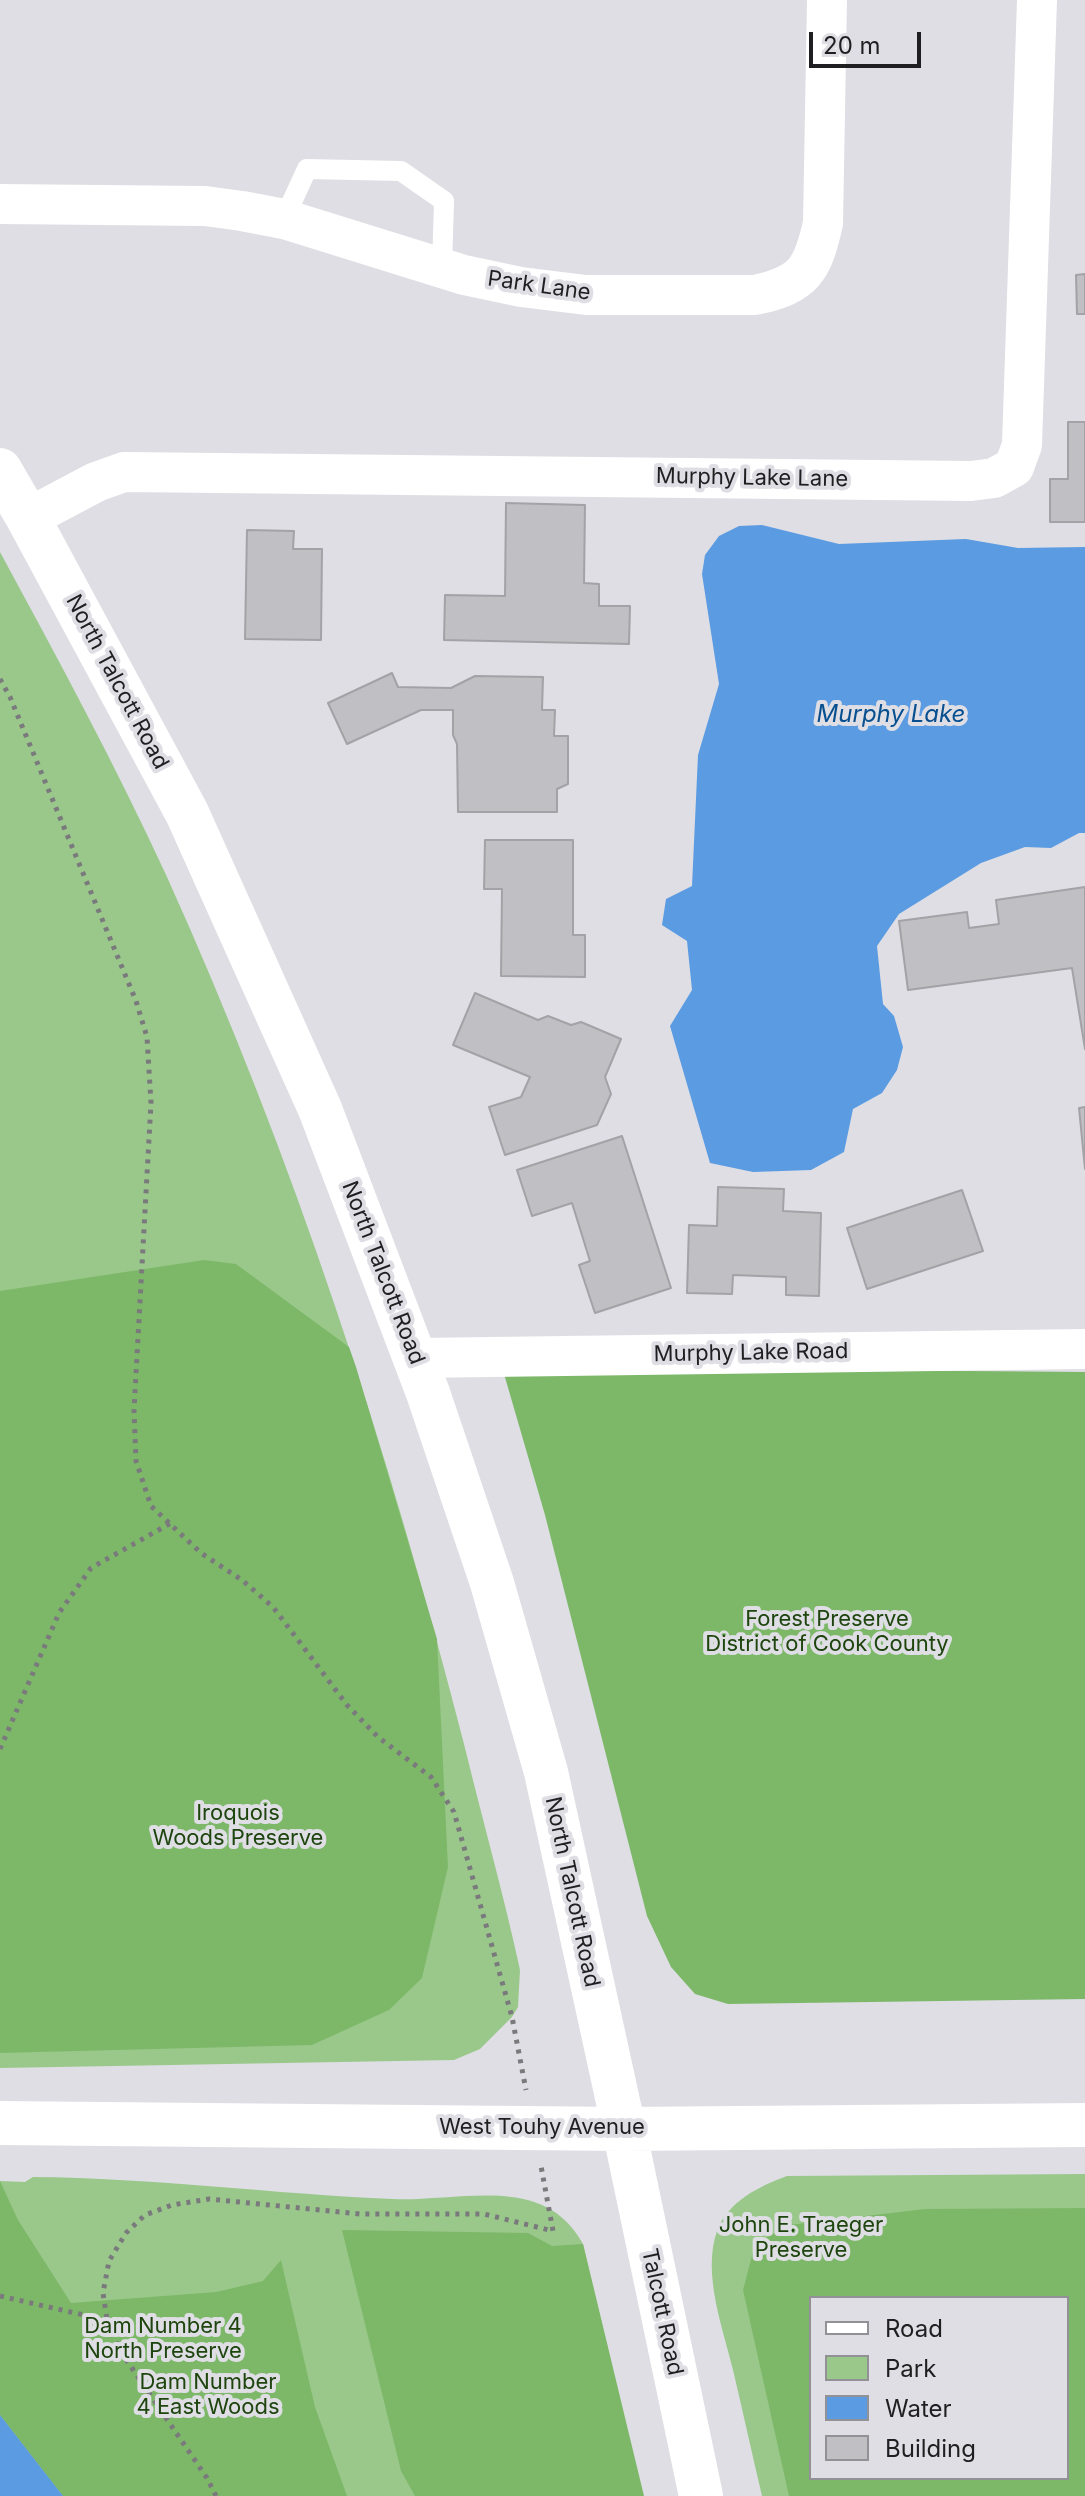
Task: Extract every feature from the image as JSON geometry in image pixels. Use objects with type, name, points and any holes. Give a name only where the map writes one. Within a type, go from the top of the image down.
[{"type":"main road","name":"North Talcott Road","points":[[0,470],[193,826],[320,1109],[416,1358],[492,1583],[546,1772],[624,2129]]},
{"type":"main road","name":"West Touhy Avenue","points":[[0,2123],[624,2129],[1085,2125]]},
{"type":"main road","name":"Talcott Road","points":[[624,2129],[701,2496]]},
{"type":"street","name":"Park Lane","points":[[0,204],[205,206],[284,219],[442,268],[521,287],[586,295],[755,295],[781,290],[803,274],[816,256],[823,223],[827,0]]},
{"type":"street","name":"Murphy Lake Lane","points":[[28,518],[96,482],[124,472],[971,481],[994,478],[1014,467],[1022,445],[1037,0]]},
{"type":"street","name":"Murphy Lake Road","points":[[416,1358],[1085,1349]]},
{"type":"lane","points":[[284,219],[307,169],[401,171],[444,201],[442,268]]},
{"type":"path","points":[[0,679],[136,1001],[147,1037],[151,1103],[134,1410],[136,1461],[151,1506],[201,1553],[242,1580],[273,1607],[347,1705],[378,1737],[431,1777],[454,1812],[512,2017]]},
{"type":"path","points":[[0,1749],[59,1613],[91,1568],[171,1523]]},
{"type":"path","points":[[216,2496],[121,2352],[108,2326],[103,2293],[109,2261],[126,2233],[145,2215],[172,2205],[209,2199],[360,2214],[484,2214],[553,2231]]},
{"type":"path","points":[[0,2296],[84,2315],[108,2326]]},
{"type":"green space","name":"Iroquois Woods Preserve","points":[[0,552],[128,794],[213,983],[297,1198],[371,1416],[436,1637],[520,1970],[518,2007],[512,2017],[480,2049],[454,2060],[0,2068]]},
{"type":"green space","name":"Iroquois Woods Preserve","points":[[204,1260],[236,1264],[349,1347],[356,1367],[437,1639],[448,1867],[422,1978],[389,2010],[312,2045],[0,2053],[0,1291]]},
{"type":"green space","name":"Forest Preserve District of Cook County","points":[[502,1367],[1085,1372],[1085,1999],[728,2004],[695,1994],[671,1967],[647,1916],[545,1515]]},
{"type":"green space","name":"John E. Traeger Preserve","points":[[1085,2174],[1085,2496],[762,2496],[716,2301],[712,2265],[713,2248],[722,2220],[737,2203],[787,2176]]},
{"type":"green space","name":"Dam Number 4 North Preserve","points":[[33,2177],[123,2180],[393,2199],[502,2196],[534,2202],[549,2209],[574,2230],[583,2244],[643,2496],[0,2496],[0,2181],[25,2182]]},
{"type":"green space","name":"Dam Number 4 East Woods","points":[[0,2181],[18,2220],[71,2303],[216,2292],[263,2281],[281,2260],[315,2407],[347,2496],[63,2496],[0,2415]]},
{"type":"green space","name":"John E. Traeger Preserve","points":[[1085,2208],[1085,2496],[789,2496],[743,2290],[755,2244],[789,2225],[925,2209]]},
{"type":"green space","points":[[342,2230],[528,2233],[552,2246],[583,2244],[644,2496],[415,2496],[401,2471]]},
{"type":"water","name":"Murphy Lake","points":[[762,525],[839,544],[966,539],[1018,548],[1085,547],[1085,833],[1079,833],[1051,848],[1025,847],[981,863],[899,914],[877,946],[883,1004],[894,1016],[903,1047],[897,1070],[882,1093],[853,1109],[844,1152],[811,1170],[753,1172],[710,1163],[670,1026],[692,990],[687,941],[662,925],[666,899],[692,886],[698,755],[719,684],[702,574],[705,555],[719,536],[739,526]]},
{"type":"water","points":[[0,2415],[63,2496],[0,2496]]},
{"type":"building","points":[[1085,274],[1085,314],[1077,314],[1076,275]]},
{"type":"building","points":[[1068,422],[1085,422],[1085,522],[1050,522],[1050,479],[1068,479]]},
{"type":"building","points":[[506,503],[585,505],[584,583],[599,584],[599,606],[630,606],[629,644],[444,640],[445,595],[505,596]]},
{"type":"building","points":[[247,530],[294,531],[293,549],[322,549],[321,640],[245,639]]},
{"type":"building","points":[[392,673],[398,687],[451,688],[475,676],[543,677],[542,710],[555,710],[554,736],[568,736],[568,784],[557,789],[557,812],[458,812],[453,710],[421,710],[347,744],[328,703]]},
{"type":"building","points":[[485,840],[573,840],[573,935],[585,935],[585,977],[501,976],[502,889],[484,889]]},
{"type":"building","points":[[1085,887],[1085,1049],[1072,968],[908,990],[899,921],[967,912],[969,928],[999,924],[996,900]]},
{"type":"building","points":[[475,993],[538,1020],[548,1016],[571,1025],[581,1022],[621,1039],[605,1077],[611,1094],[597,1125],[505,1155],[489,1107],[521,1097],[530,1077],[453,1045]]},
{"type":"building","points":[[1085,1107],[1085,1169],[1079,1108]]},
{"type":"building","points":[[622,1136],[671,1288],[595,1313],[579,1265],[590,1261],[572,1203],[532,1216],[517,1170]]},
{"type":"building","points":[[718,1187],[784,1189],[783,1211],[821,1213],[819,1296],[786,1295],[786,1277],[733,1275],[732,1294],[687,1293],[689,1225],[717,1226]]},
{"type":"building","points":[[962,1190],[983,1251],[867,1289],[847,1228]]}]
